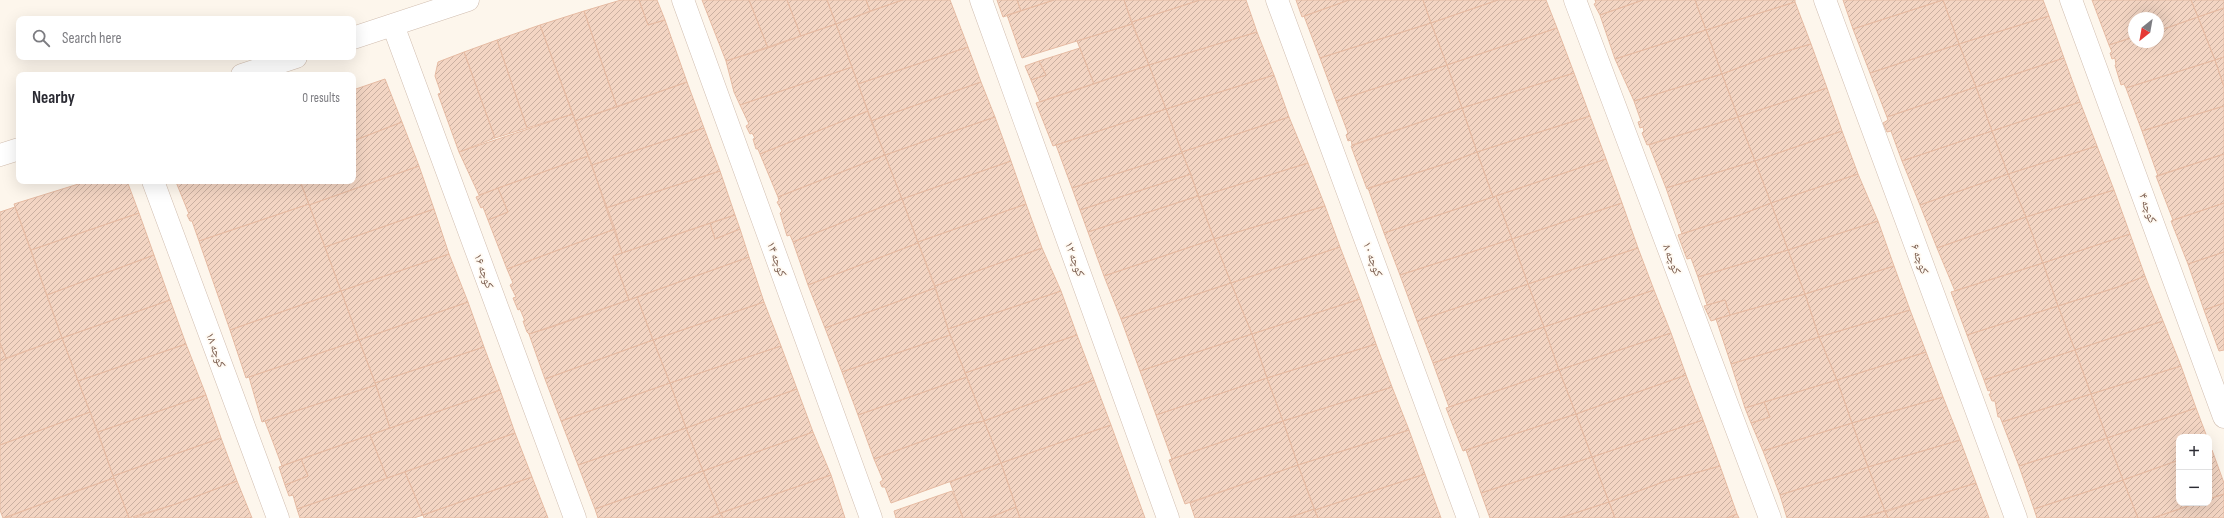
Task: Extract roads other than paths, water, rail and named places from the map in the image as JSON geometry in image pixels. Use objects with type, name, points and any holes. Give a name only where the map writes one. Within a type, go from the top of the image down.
[{"type":"street","points":[[356,37],[468,0]]},
{"type":"street","name":"کوچه ۱۴","points":[[683,0],[871,518]]},
{"type":"street","name":"کوچه ۱۲","points":[[981,0],[1168,518]]},
{"type":"street","name":"کوچه ۱۰","points":[[1277,0],[1468,518]]},
{"type":"street","name":"کوچه ۸","points":[[1575,0],[1770,518]]},
{"type":"street","name":"کوچه ۶","points":[[1825,0],[2016,518]]},
{"type":"street","name":"کوچه ۴","points":[[2071,0],[2224,417]]},
{"type":"street","name":"کوچه ۱۶","points":[[393,25],[575,518]]},
{"type":"street","points":[[251,72],[287,60]]},
{"type":"street","points":[[0,155],[16,150]]},
{"type":"street","name":"کوچه ۱۸","points":[[154,184],[278,518]]}]
